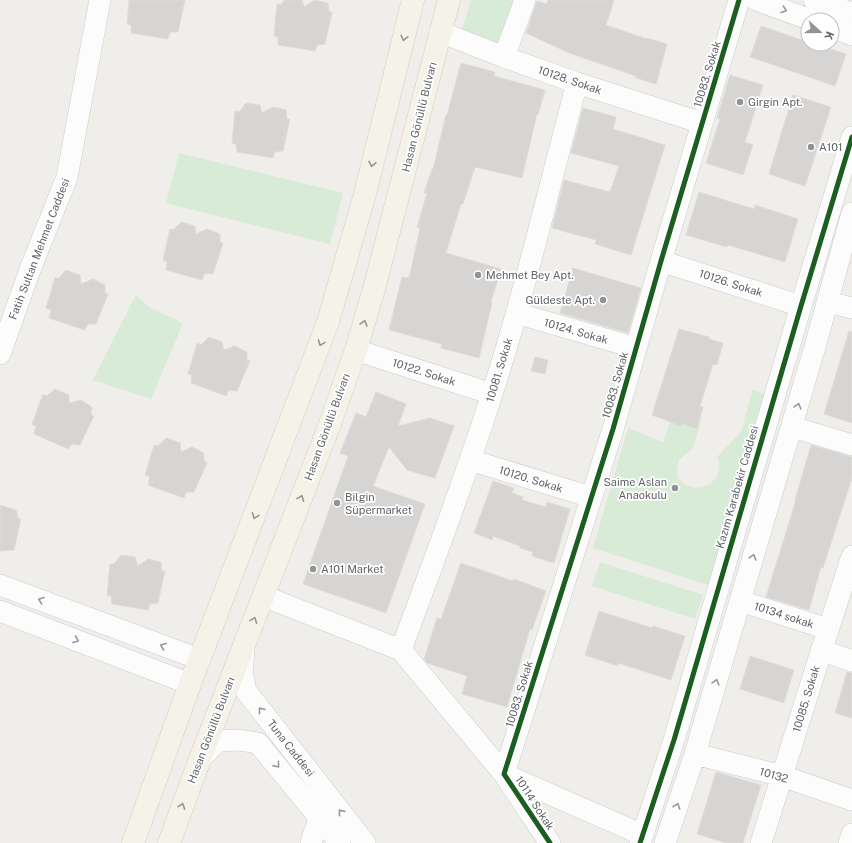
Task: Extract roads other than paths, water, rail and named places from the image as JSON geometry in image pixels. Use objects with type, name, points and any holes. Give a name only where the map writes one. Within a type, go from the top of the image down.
[{"type":"main road","points":[[133,843],[190,684],[328,322],[365,194],[413,0]]},
{"type":"main road","name":"Hasan Gönüllü Bulvarı","points":[[169,843],[328,429],[356,350],[413,144],[440,32],[450,0]]},
{"type":"street","name":"Fatih Sultan Mehmet Caddesi","points":[[0,354],[31,267],[67,177],[100,0]]},
{"type":"street","points":[[504,57],[525,0]]},
{"type":"street","name":"10083. Sokak","points":[[504,774],[613,429],[739,0]]},
{"type":"street","points":[[756,0],[800,16]]},
{"type":"street","points":[[814,0],[852,13]]},
{"type":"street","points":[[840,30],[852,35]]},
{"type":"street","name":"10128. Sokak","points":[[440,32],[577,83],[702,123]]},
{"type":"street","name":"10081. Sokak","points":[[401,650],[470,460],[492,394],[516,313],[577,83]]},
{"type":"street","name":"Kazım Karabekir Caddesi","points":[[642,839],[674,740],[852,137]]},
{"type":"street","points":[[665,843],[695,754],[792,427],[852,213]]},
{"type":"street","name":"10126. Sokak","points":[[662,261],[801,306]]},
{"type":"street","points":[[828,302],[852,308]]},
{"type":"street","name":"10124. Sokak","points":[[516,313],[636,348]]},
{"type":"street","name":"10122. Sokak","points":[[356,350],[492,394]]},
{"type":"street","points":[[792,427],[852,445]]},
{"type":"street","name":"10120. Sokak","points":[[470,460],[591,497]]},
{"type":"street","name":"10085. Sokak","points":[[762,843],[821,650],[852,556]]},
{"type":"street","points":[[0,585],[199,660]]},
{"type":"street","name":"10114 Sokak","points":[[263,596],[401,650],[504,774],[550,843]]},
{"type":"street","name":"10134 sokak","points":[[740,601],[828,629]]},
{"type":"street","points":[[0,611],[190,684]]},
{"type":"street","name":"Tuna Caddesi","points":[[244,645],[242,673],[246,690],[366,843]]},
{"type":"street","points":[[821,650],[852,661]]},
{"type":"street","name":"Tuna Caddesi","points":[[200,759],[218,741],[239,740],[258,742],[340,843]]},
{"type":"street","name":"10132","points":[[695,754],[782,776],[852,800]]},
{"type":"street","name":"10114 Sokak","points":[[504,774],[642,839]]},
{"type":"street","points":[[311,843],[319,818]]},
{"type":"street","points":[[849,843],[852,834]]},
{"type":"place","name":"Girgin Apt.","points":[[740,102]]},
{"type":"place","name":"A101","points":[[811,147]]},
{"type":"place","name":"Mehmet Bey Apt.","points":[[478,275]]},
{"type":"place","name":"Güldeste Apt.","points":[[603,300]]},
{"type":"place","name":"Saime Aslan Anaokulu","points":[[675,488]]},
{"type":"place","name":"Bilgin Süpermarket","points":[[337,503]]},
{"type":"place","name":"A101 Market","points":[[313,569]]}]
